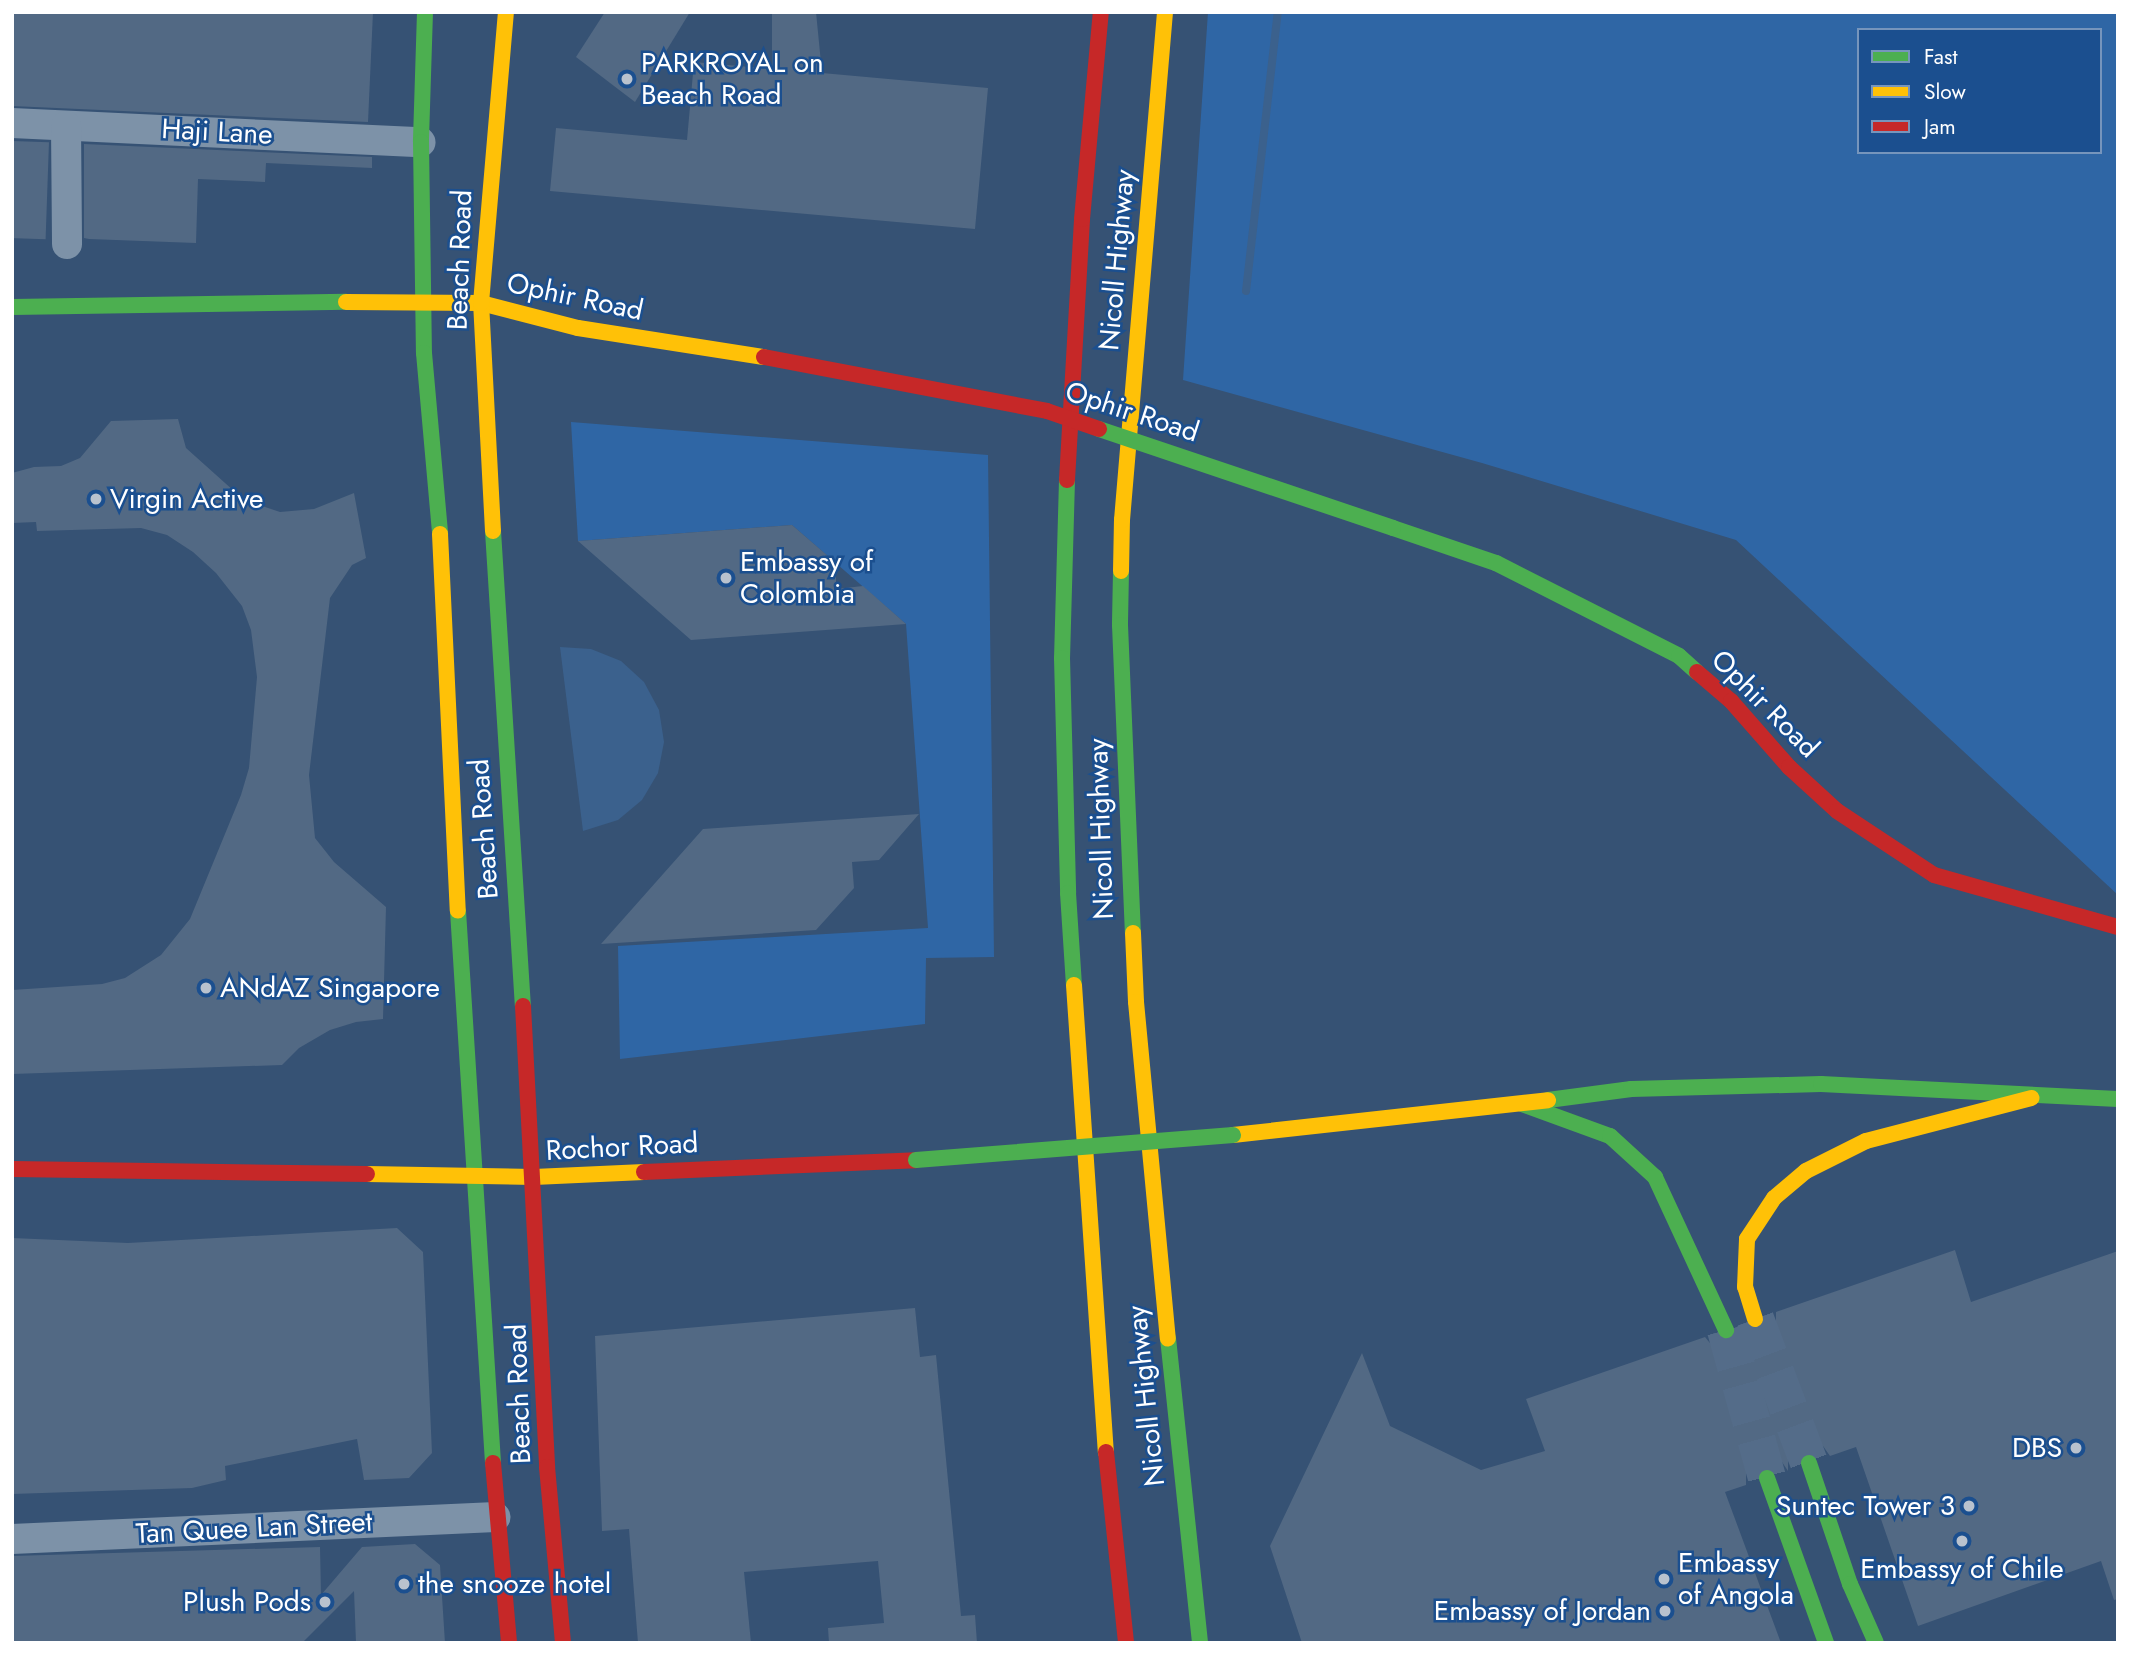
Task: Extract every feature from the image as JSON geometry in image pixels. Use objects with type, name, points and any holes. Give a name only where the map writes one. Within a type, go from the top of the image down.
[{"type":"main road","name":"Beach Road","points":[[425,12],[421,142],[422,303],[441,544],[456,882],[496,1517],[509,1643]]},
{"type":"main road","name":"Beach Road","points":[[506,12],[481,303],[499,652],[534,1177],[547,1468],[563,1643]]},
{"type":"main road","name":"Nicoll Highway","points":[[1101,12],[1082,219],[1065,513],[1063,710],[1068,893],[1102,1426],[1126,1643]]},
{"type":"main road","name":"Nicoll Highway","points":[[1165,12],[1122,520],[1120,625],[1129,891],[1136,1002],[1152,1188],[1200,1643]]},
{"type":"main road","name":"Ophir Road","points":[[12,307],[250,302],[481,303],[578,328],[764,356],[1047,411],[1496,564],[1679,656],[1731,701],[1789,766],[1837,811],[1934,875],[2118,927]]},
{"type":"main road","name":"Rochor Road","points":[[12,1169],[534,1177],[916,1160],[1233,1135],[1522,1104],[1630,1089],[1822,1084],[2034,1097]]},
{"type":"main road","points":[[1755,1319],[1745,1287],[1747,1239],[1774,1198],[1806,1171],[1866,1141],[2034,1097],[2118,1099]]},
{"type":"main road","points":[[1522,1104],[1610,1136],[1655,1177],[1726,1329]]},
{"type":"main road","points":[[1809,1463],[1850,1584],[1876,1643]]},
{"type":"main road","points":[[1767,1478],[1826,1643]]},
{"type":"street","name":"Haji Lane","points":[[12,123],[421,142]]},
{"type":"street","points":[[66,125],[67,244]]},
{"type":"street","name":"Tan Quee Lan Street","points":[[12,1539],[496,1517]]},
{"type":"shaded area","points":[[1208,12],[2118,12],[2118,895],[1736,540],[1482,463],[1183,380]]},
{"type":"shaded area","points":[[571,422],[988,455],[994,957],[926,958],[925,1024],[620,1059],[618,946],[928,928],[906,624],[792,525],[578,541]]},
{"type":"shaded area","points":[[560,647],[591,649],[621,661],[644,682],[659,710],[664,742],[658,773],[642,800],[618,820],[583,831]]},
{"type":"building","points":[[12,12],[373,12],[368,122],[12,106]]},
{"type":"building","name":"PARKROYAL on Beach Road","points":[[605,12],[690,12],[635,102],[576,57]]},
{"type":"building","points":[[772,12],[816,12],[822,73],[988,88],[975,229],[550,191],[556,128],[687,140],[694,62],[772,69]]},
{"type":"building","points":[[12,141],[49,142],[46,239],[12,238]]},
{"type":"building","points":[[84,144],[372,157],[372,168],[266,163],[265,182],[198,179],[196,243],[89,239],[84,238]]},
{"type":"building","points":[[178,419],[186,448],[244,500],[280,512],[314,509],[354,493],[366,558],[352,565],[330,598],[309,775],[315,838],[334,862],[386,907],[383,1019],[356,1022],[330,1030],[299,1048],[282,1065],[12,1074],[12,990],[102,984],[125,978],[161,955],[190,919],[241,795],[249,768],[257,677],[251,630],[242,606],[216,573],[193,552],[167,535],[141,528],[37,531],[36,522],[12,523],[12,473],[34,467],[61,466],[80,458],[111,421]]},
{"type":"building","points":[[792,525],[836,563],[836,589],[863,586],[906,624],[691,640],[578,541]]},
{"type":"building","points":[[919,814],[879,860],[852,862],[854,888],[816,930],[601,944],[703,829]]},
{"type":"building","points":[[397,1228],[423,1252],[432,1453],[409,1478],[364,1480],[357,1439],[225,1466],[226,1480],[192,1488],[12,1494],[12,1238],[128,1243]]},
{"type":"building","points":[[1955,1250],[1971,1302],[2118,1251],[2118,1599],[2114,1600],[2101,1561],[1918,1626],[1856,1447],[1830,1456],[1823,1446],[1813,1442],[1801,1443],[1792,1449],[1788,1458],[1788,1471],[1782,1462],[1772,1457],[1759,1458],[1751,1463],[1746,1473],[1746,1485],[1725,1492],[1781,1643],[1302,1643],[1270,1546],[1362,1353],[1390,1426],[1481,1470],[1545,1451],[1526,1399],[1705,1337],[1714,1348],[1725,1352],[1735,1350],[1746,1338],[1761,1340],[1771,1334],[1776,1324],[1776,1312]]},
{"type":"building","points":[[915,1308],[920,1357],[936,1355],[961,1616],[975,1615],[977,1643],[829,1643],[828,1628],[884,1623],[878,1561],[744,1572],[751,1643],[638,1643],[629,1529],[602,1531],[595,1336]]},
{"type":"building","points":[[415,1544],[440,1565],[445,1643],[356,1643],[354,1591],[302,1643],[12,1643],[12,1556],[320,1547],[321,1595],[362,1547]]},
{"type":"waterway","points":[[1246,291],[1278,12]]},
{"type":"tunnel","points":[[1755,1319],[1809,1463]]},
{"type":"tunnel","points":[[1726,1330],[1767,1478]]},
{"type":"traffic: fast","points":[[425,12],[421,142],[424,353],[440,534]]},
{"type":"traffic: fast","points":[[12,307],[346,302]]},
{"type":"traffic: fast","points":[[1099,429],[1393,528]]},
{"type":"traffic: fast","points":[[1067,480],[1062,658],[1068,893],[1074,985]]},
{"type":"traffic: fast","points":[[1393,528],[1496,563],[1679,656],[1697,672]]},
{"type":"traffic: fast","points":[[493,531],[523,1006]]},
{"type":"traffic: fast","points":[[1121,571],[1120,625],[1133,933]]},
{"type":"traffic: fast","points":[[458,911],[493,1463]]},
{"type":"traffic: fast","points":[[1548,1100],[1631,1089],[1821,1084],[2118,1099]]},
{"type":"traffic: fast","points":[[1522,1104],[1610,1136],[1655,1177],[1726,1330]]},
{"type":"traffic: fast","points":[[916,1160],[1233,1135]]},
{"type":"traffic: fast","points":[[1168,1338],[1200,1643]]},
{"type":"traffic: fast","points":[[1809,1463],[1850,1584],[1876,1643]]},
{"type":"traffic: fast","points":[[1767,1478],[1826,1643]]},
{"type":"traffic: slow","points":[[493,531],[481,303],[506,12]]},
{"type":"traffic: slow","points":[[1121,571],[1122,520],[1165,12]]},
{"type":"traffic: slow","points":[[346,302],[481,303],[578,328],[764,357]]},
{"type":"traffic: slow","points":[[440,534],[458,911]]},
{"type":"traffic: slow","points":[[1133,933],[1136,1002],[1168,1338]]},
{"type":"traffic: slow","points":[[1074,985],[1106,1452]]},
{"type":"traffic: slow","points":[[1755,1319],[1745,1287],[1747,1239],[1774,1198],[1806,1171],[1866,1141],[2031,1098]]},
{"type":"traffic: slow","points":[[1233,1135],[1548,1100]]},
{"type":"traffic: slow","points":[[367,1174],[534,1177],[644,1172]]},
{"type":"traffic: jam","points":[[1067,480],[1082,219],[1101,12]]},
{"type":"traffic: jam","points":[[764,357],[1047,411],[1099,429]]},
{"type":"traffic: jam","points":[[1697,672],[1731,701],[1789,767],[1837,811],[1934,875],[2118,927]]},
{"type":"traffic: jam","points":[[523,1006],[547,1467],[563,1643]]},
{"type":"traffic: jam","points":[[644,1172],[916,1160]]},
{"type":"traffic: jam","points":[[12,1169],[367,1174]]},
{"type":"traffic: jam","points":[[1106,1452],[1126,1643]]},
{"type":"traffic: jam","points":[[493,1463],[509,1643]]},
{"type":"place","name":"PARKROYAL on Beach Road","points":[[627,79]]},
{"type":"place","name":"Virgin Active","points":[[96,499]]},
{"type":"place","name":"Embassy of Colombia","points":[[726,578]]},
{"type":"place","name":"ANdAZ Singapore","points":[[206,988]]},
{"type":"place","name":"DBS","points":[[2076,1448]]},
{"type":"place","name":"Suntec Tower 3","points":[[1969,1506]]},
{"type":"place","name":"Embassy of Chile","points":[[1962,1541]]},
{"type":"place","name":"Embassy of Angola","points":[[1664,1579]]},
{"type":"place","name":"the snooze hotel","points":[[404,1584]]},
{"type":"place","name":"Plush Pods","points":[[325,1602]]},
{"type":"place","name":"Embassy of Jordan","points":[[1665,1611]]}]
